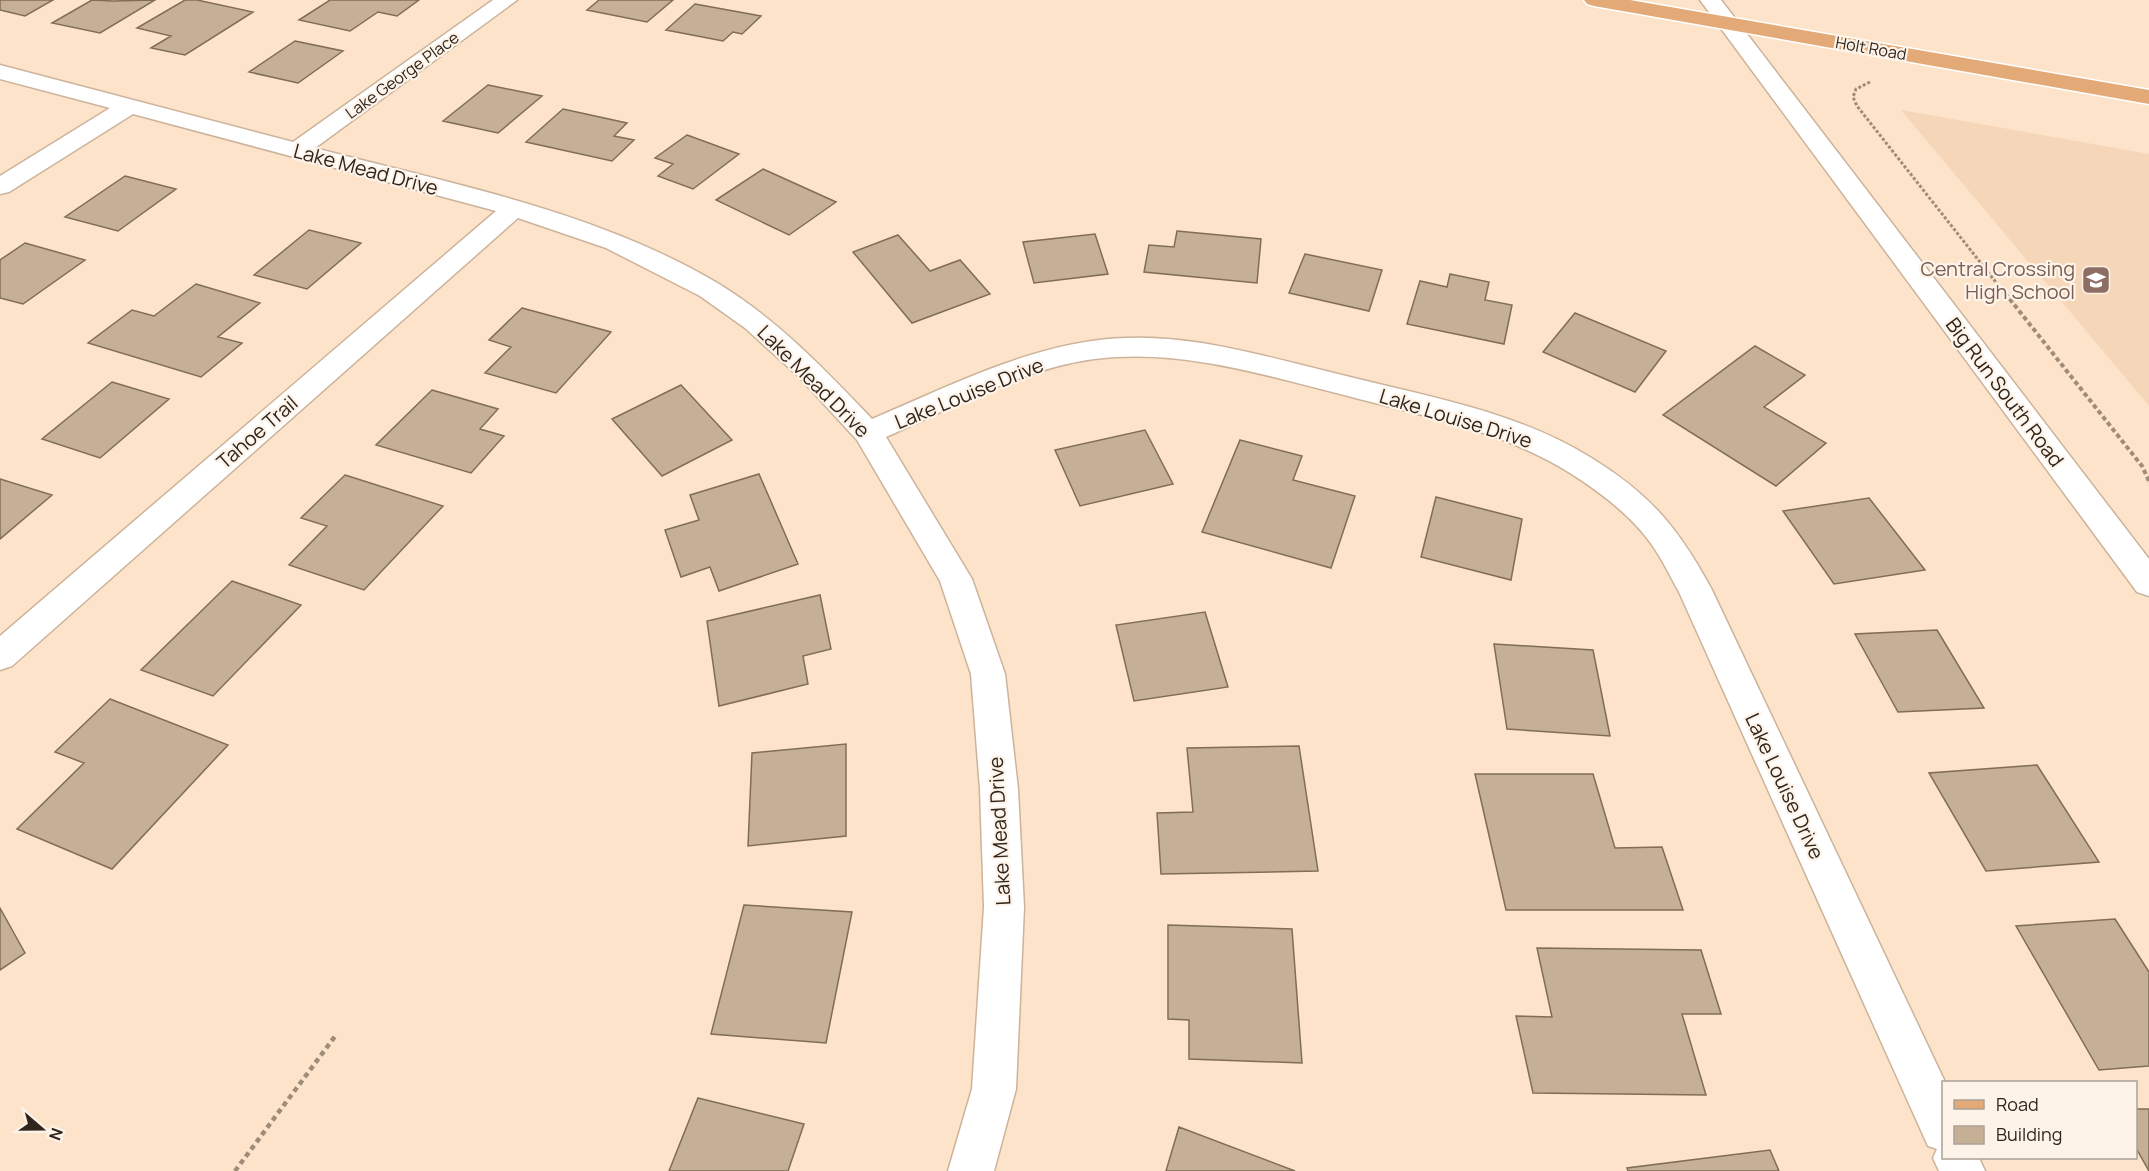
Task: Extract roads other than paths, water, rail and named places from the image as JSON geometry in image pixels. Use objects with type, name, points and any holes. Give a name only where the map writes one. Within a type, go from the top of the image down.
[{"type":"main road","name":"Holt Road","points":[[1594,0],[2149,97]]},
{"type":"street","name":"Lake George Place","points":[[297,150],[507,0]]},
{"type":"street","name":"Big Run South Road","points":[[1710,0],[2149,583]]},
{"type":"street","name":"Lake Mead Drive","points":[[0,72],[514,208],[615,242],[709,290],[755,322],[808,369],[868,434],[956,579],[988,674],[999,789],[1004,907],[994,1089],[971,1171]]},
{"type":"street","points":[[0,187],[130,106]]},
{"type":"street","name":"Tahoe Trail","points":[[0,656],[514,208]]},
{"type":"street","name":"Lake Louise Drive","points":[[868,434],[1017,371],[1074,353],[1124,347],[1183,349],[1235,357],[1470,418],[1543,444],[1609,485],[1658,529],[1694,588],[1942,1126]]},
{"type":"place","name":"Central Crossing High School","points":[[2096,280]]}]
